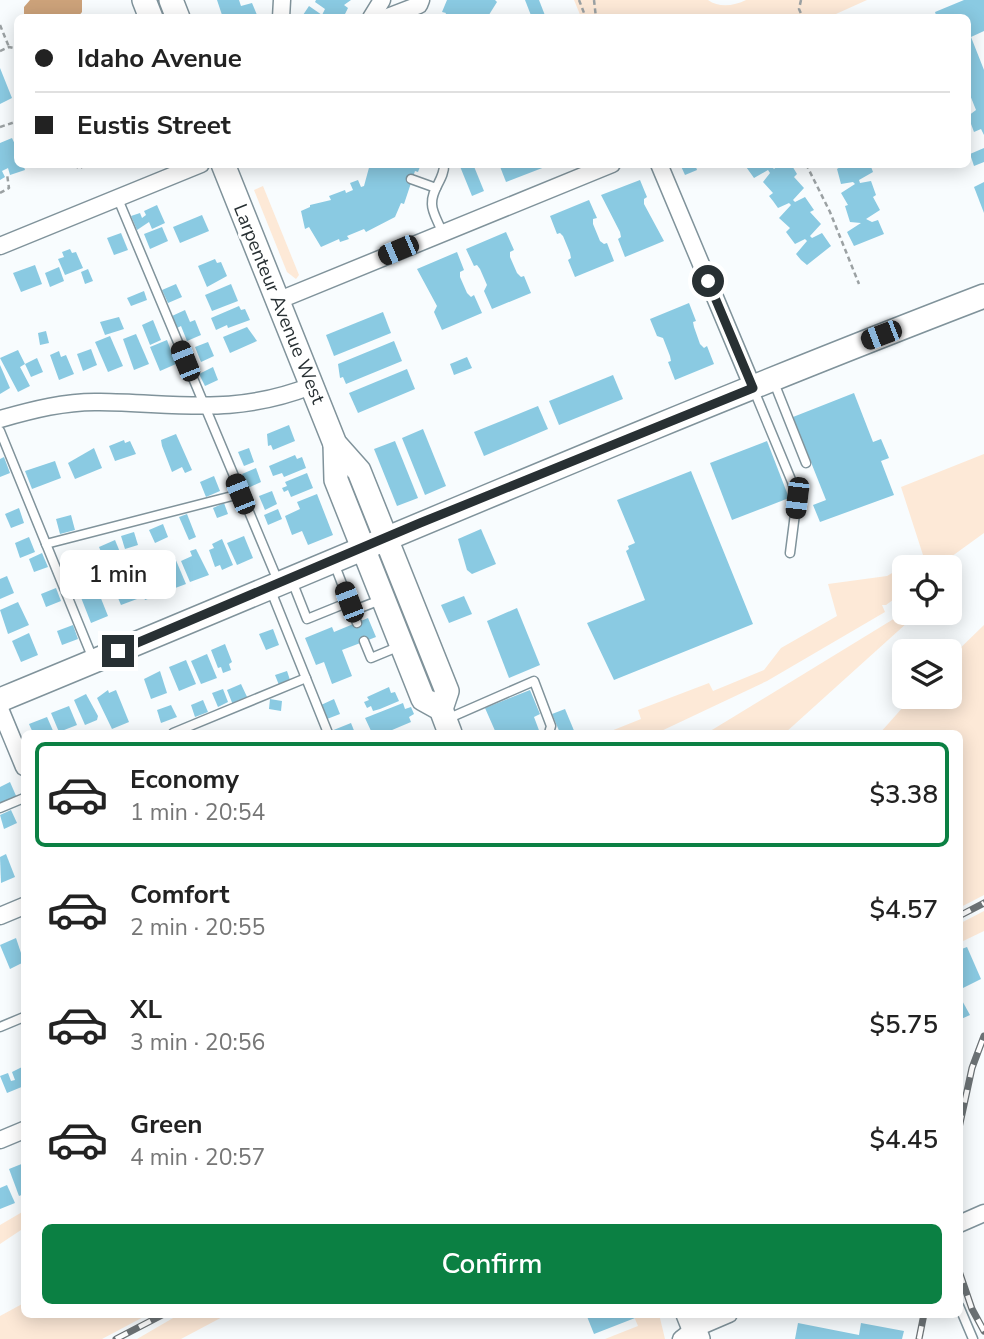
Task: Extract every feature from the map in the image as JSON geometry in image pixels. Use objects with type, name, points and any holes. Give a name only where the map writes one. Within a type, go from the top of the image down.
[{"type":"street","points":[[395,14],[419,5],[421,0]]},
{"type":"street","points":[[0,246],[192,168]]},
{"type":"street","name":"Larpenteur Avenue West","points":[[225,168],[335,444],[359,471],[447,691],[444,725]]},
{"type":"street","points":[[277,300],[602,168]]},
{"type":"street","points":[[661,168],[763,384]]},
{"type":"street","points":[[0,700],[386,537],[984,296]]},
{"type":"street","points":[[0,419],[70,403],[205,408],[268,401],[312,386]]},
{"type":"street","name":"Larpenteur Avenue West","points":[[335,444],[336,480],[423,699],[444,725]]},
{"type":"street","points":[[0,709],[21,760]]},
{"type":"street","points":[[0,916],[21,907]]},
{"type":"street","points":[[0,1140],[21,1131]]},
{"type":"street","points":[[963,1222],[984,1213]]},
{"type":"street","points":[[690,1330],[720,1318]]},
{"type":"lane","points":[[442,232],[432,206],[444,168]]},
{"type":"lane","points":[[411,179],[436,188]]},
{"type":"lane","points":[[118,199],[240,494],[280,583],[306,678],[327,730]]},
{"type":"lane","points":[[763,384],[806,463]]},
{"type":"lane","points":[[763,384],[797,498],[790,553]]},
{"type":"lane","points":[[0,431],[94,661]]},
{"type":"lane","points":[[46,544],[240,494]]},
{"type":"lane","points":[[332,561],[357,623]]},
{"type":"lane","points":[[280,583],[307,619],[349,602]]},
{"type":"lane","points":[[352,611],[383,599]]},
{"type":"lane","points":[[364,641],[371,658],[402,646]]},
{"type":"lane","points":[[180,730],[306,678]]},
{"type":"lane","points":[[444,725],[534,681],[551,726],[550,730]]},
{"type":"lane","points":[[0,808],[21,799]]},
{"type":"lane","points":[[0,1027],[21,1018]]},
{"type":"lane","points":[[963,1316],[972,1339]]},
{"type":"path","points":[[0,25],[9,47]]},
{"type":"path","points":[[0,51],[9,47],[14,49]]},
{"type":"path","points":[[808,168],[830,212],[859,284]]},
{"type":"path","points":[[0,193],[9,187],[7,174]]},
{"type":"shaded area","points":[[30,0],[82,0],[80,14],[24,14],[24,7]]},
{"type":"shaded area","points":[[574,0],[708,0],[727,5],[746,0],[867,0],[836,14],[580,14]]},
{"type":"shaded area","points":[[263,186],[299,275],[296,279],[287,272],[254,190]]},
{"type":"shaded area","points":[[984,454],[984,533],[954,555],[923,555],[901,487]]},
{"type":"shaded area","points":[[892,573],[892,601],[882,605],[885,612],[767,681],[663,730],[614,730],[641,719],[638,710],[709,683],[713,691],[764,670],[781,648],[837,616],[828,584]]},
{"type":"shaded area","points":[[892,620],[892,625],[905,625],[788,730],[712,730]]},
{"type":"shaded area","points":[[984,625],[984,895],[963,906],[963,730],[883,730],[901,709],[962,709],[962,646]]},
{"type":"shaded area","points":[[984,911],[984,931],[963,941],[963,922]]},
{"type":"shaded area","points":[[21,1213],[21,1230],[0,1244],[0,1225]]},
{"type":"shaded area","points":[[21,1305],[21,1318],[141,1318],[102,1339],[0,1339],[0,1316]]},
{"type":"shaded area","points":[[173,1318],[220,1318],[181,1339],[137,1339]]},
{"type":"shaded area","points":[[635,1318],[660,1318],[665,1339],[605,1339],[638,1326]]},
{"type":"building","points":[[217,0],[239,0],[241,6],[252,3],[257,14],[222,14]]},
{"type":"building","points":[[351,0],[344,5],[348,8],[345,14],[322,14],[325,9],[315,2]]},
{"type":"building","points":[[447,0],[497,2],[490,14],[442,12]]},
{"type":"building","points":[[525,0],[539,0],[544,14],[530,14]]},
{"type":"building","points":[[964,0],[984,0],[984,31],[971,37],[971,14],[935,12]]},
{"type":"building","points":[[309,6],[321,14],[304,14]]},
{"type":"building","points":[[971,37],[984,70],[984,135],[981,129],[974,132],[971,124],[971,114],[976,110],[971,98]]},
{"type":"building","points":[[0,68],[12,98],[0,104]]},
{"type":"building","points":[[12,138],[14,168],[25,170],[10,175],[8,168],[2,171],[5,177],[0,180],[0,143]]},
{"type":"building","points":[[984,148],[984,162],[974,166],[971,154]]},
{"type":"building","points":[[369,168],[420,168],[418,172],[415,171],[404,204],[401,203],[395,217],[366,232],[364,229],[347,236],[349,239],[340,242],[339,239],[321,247],[309,227],[305,229],[301,211],[310,205],[331,200],[329,196],[353,190],[350,183],[358,180],[361,187],[364,186]]},
{"type":"building","points":[[461,168],[475,168],[484,191],[472,196]]},
{"type":"building","points":[[501,168],[542,168],[506,182]]},
{"type":"building","points":[[682,168],[696,168],[697,170],[685,175]]},
{"type":"building","points":[[747,168],[793,168],[797,174],[794,177],[804,188],[793,200],[795,202],[805,197],[814,210],[810,212],[821,224],[810,236],[812,238],[822,233],[831,246],[807,265],[801,260],[796,254],[807,241],[805,239],[795,244],[786,232],[790,228],[779,218],[791,205],[789,203],[778,208],[769,196],[773,193],[763,182],[770,173],[768,170],[754,178]]},
{"type":"building","points":[[872,168],[873,172],[859,180],[860,183],[871,181],[876,195],[873,197],[880,210],[866,219],[872,222],[878,220],[884,234],[854,246],[847,232],[861,223],[850,222],[845,206],[848,205],[841,193],[855,184],[841,184],[837,169]]},
{"type":"building","points":[[640,180],[647,197],[644,204],[664,241],[625,257],[618,239],[621,237],[620,232],[601,195]]},
{"type":"building","points":[[984,182],[984,213],[974,187]]},
{"type":"building","points":[[589,200],[597,218],[593,219],[593,224],[600,241],[607,243],[614,261],[575,277],[568,260],[571,258],[570,253],[563,236],[557,234],[550,216]]},
{"type":"building","points":[[157,205],[165,223],[152,229],[149,222],[137,230],[131,216],[140,213],[142,218],[146,215],[144,211]]},
{"type":"building","points":[[202,215],[209,231],[180,243],[173,227]]},
{"type":"building","points":[[162,227],[168,241],[150,249],[144,234]]},
{"type":"building","points":[[506,232],[514,250],[510,252],[510,257],[517,273],[521,277],[524,276],[531,293],[492,309],[484,291],[487,285],[466,249]]},
{"type":"building","points":[[121,233],[128,250],[114,255],[107,238]]},
{"type":"building","points":[[70,249],[72,253],[76,252],[83,268],[65,275],[58,259],[64,257],[62,252]]},
{"type":"building","points":[[457,252],[464,270],[460,272],[460,277],[467,293],[471,297],[474,295],[482,313],[442,330],[434,312],[437,306],[417,269]]},
{"type":"building","points":[[215,259],[217,263],[221,262],[227,276],[207,287],[198,266]]},
{"type":"building","points":[[35,265],[42,284],[21,292],[13,273]]},
{"type":"building","points":[[59,267],[64,281],[50,287],[45,273]]},
{"type":"building","points":[[88,269],[93,281],[85,284],[81,272]]},
{"type":"building","points":[[176,284],[182,297],[168,303],[162,290]]},
{"type":"building","points":[[231,284],[238,301],[212,311],[205,295]]},
{"type":"building","points":[[144,291],[147,300],[131,306],[127,298]]},
{"type":"building","points":[[689,303],[700,344],[704,348],[707,346],[714,364],[675,380],[663,338],[657,336],[650,319]]},
{"type":"building","points":[[239,306],[241,310],[245,309],[250,320],[216,330],[211,318]]},
{"type":"building","points":[[185,310],[190,322],[195,320],[201,335],[187,341],[181,326],[177,328],[172,316]]},
{"type":"building","points":[[383,312],[391,333],[334,356],[326,335]]},
{"type":"building","points":[[119,317],[124,329],[105,335],[100,322]]},
{"type":"building","points":[[153,320],[161,340],[150,345],[142,325]]},
{"type":"building","points":[[247,327],[257,341],[230,353],[223,337]]},
{"type":"building","points":[[46,331],[49,343],[40,345],[38,333]]},
{"type":"building","points":[[136,334],[149,364],[134,370],[123,339]]},
{"type":"building","points":[[110,336],[123,366],[108,372],[95,342]]},
{"type":"building","points":[[167,340],[176,364],[160,371],[150,347]]},
{"type":"building","points":[[394,341],[402,361],[346,384],[343,377],[340,378],[338,364]]},
{"type":"building","points":[[208,342],[214,356],[201,362],[195,347]]},
{"type":"building","points":[[91,349],[97,365],[83,371],[77,354]]},
{"type":"building","points":[[18,350],[25,364],[20,367],[30,386],[18,392],[0,358]]},
{"type":"building","points":[[59,351],[61,357],[66,355],[74,374],[59,380],[50,355]]},
{"type":"building","points":[[467,357],[472,368],[454,375],[450,364]]},
{"type":"building","points":[[37,358],[43,372],[31,377],[25,364]]},
{"type":"building","points":[[0,365],[10,388],[0,394]]},
{"type":"building","points":[[213,367],[218,380],[205,386],[199,374]]},
{"type":"building","points":[[407,369],[415,389],[358,413],[349,393]]},
{"type":"building","points":[[613,375],[623,399],[559,425],[549,401]]},
{"type":"building","points":[[854,393],[873,442],[881,439],[889,458],[881,461],[894,495],[820,522],[813,505],[826,500],[793,417]]},
{"type":"building","points":[[538,406],[548,429],[484,456],[474,432]]},
{"type":"building","points":[[289,425],[295,441],[273,450],[271,445],[268,446],[267,434]]},
{"type":"building","points":[[423,429],[446,486],[425,495],[402,438]]},
{"type":"building","points":[[176,434],[192,470],[185,473],[182,467],[172,472],[162,446],[161,440]]},
{"type":"building","points":[[124,440],[125,443],[130,441],[136,454],[115,461],[109,446]]},
{"type":"building","points":[[395,441],[418,498],[397,506],[374,449]]},
{"type":"building","points":[[767,441],[789,498],[732,520],[710,463]]},
{"type":"building","points":[[94,448],[102,468],[75,479],[68,463]]},
{"type":"building","points":[[249,448],[254,462],[244,466],[238,452]]},
{"type":"building","points":[[295,455],[297,459],[302,457],[306,468],[284,477],[282,473],[273,476],[269,466]]},
{"type":"building","points":[[4,457],[10,473],[0,477],[0,459]]},
{"type":"building","points":[[55,461],[61,478],[32,489],[25,471]]},
{"type":"building","points":[[256,468],[261,482],[248,488],[242,474]]},
{"type":"building","points":[[691,471],[753,624],[614,680],[587,623],[645,600],[626,551],[628,546],[635,543],[617,500]]},
{"type":"building","points":[[307,473],[313,488],[291,497],[288,490],[284,492],[282,488],[287,486],[285,482]]},
{"type":"building","points":[[214,476],[220,491],[206,497],[200,482]]},
{"type":"building","points":[[272,491],[277,504],[265,510],[259,496]]},
{"type":"building","points":[[317,494],[333,535],[308,545],[302,531],[292,535],[285,516],[300,509],[297,502]]},
{"type":"building","points":[[224,503],[228,514],[217,518],[213,508]]},
{"type":"building","points":[[19,508],[24,523],[11,528],[5,514]]},
{"type":"building","points":[[278,509],[282,519],[268,525],[264,515]]},
{"type":"building","points":[[187,514],[196,537],[189,540],[179,517]]},
{"type":"building","points":[[71,515],[75,530],[60,534],[56,519]]},
{"type":"building","points":[[163,524],[168,537],[155,543],[149,530]]},
{"type":"building","points":[[481,529],[496,564],[472,574],[467,570],[458,539]]},
{"type":"building","points":[[134,532],[138,545],[125,549],[121,536]]},
{"type":"building","points":[[244,536],[253,558],[237,565],[227,543]]},
{"type":"building","points":[[29,537],[35,552],[20,558],[15,543]]},
{"type":"building","points":[[222,539],[233,565],[222,570],[220,565],[215,567],[209,550],[214,548],[212,544]]},
{"type":"building","points":[[115,540],[122,557],[106,564],[99,547]]},
{"type":"building","points":[[196,549],[209,575],[190,582],[181,561],[192,556],[190,551]]},
{"type":"building","points":[[42,553],[48,567],[34,572],[29,559]]},
{"type":"building","points":[[77,558],[85,575],[69,582],[61,565]]},
{"type":"building","points":[[175,558],[186,584],[170,590],[159,565]]},
{"type":"building","points":[[151,569],[159,590],[154,592],[156,596],[145,600],[135,575]]},
{"type":"building","points":[[7,576],[14,593],[0,599],[0,579]]},
{"type":"building","points":[[128,578],[137,599],[121,605],[112,584]]},
{"type":"building","points":[[94,581],[108,616],[91,623],[80,595],[85,593],[81,584]]},
{"type":"building","points":[[56,588],[61,601],[46,607],[41,594]]},
{"type":"building","points":[[464,596],[472,614],[449,623],[441,605]]},
{"type":"building","points":[[18,602],[29,625],[8,634],[0,610]]},
{"type":"building","points":[[517,608],[540,665],[509,678],[487,621]]},
{"type":"building","points":[[368,618],[376,637],[342,650],[352,676],[332,684],[324,662],[316,665],[305,638],[332,627],[334,632]]},
{"type":"building","points":[[73,625],[78,639],[62,645],[57,631]]},
{"type":"building","points":[[273,629],[279,645],[266,650],[259,634]]},
{"type":"building","points":[[29,633],[38,655],[21,662],[12,641]]},
{"type":"building","points":[[225,644],[232,662],[229,664],[231,670],[223,673],[221,667],[218,668],[211,650]]},
{"type":"building","points":[[207,654],[217,678],[201,684],[191,661]]},
{"type":"building","points":[[186,660],[196,684],[179,691],[169,667]]},
{"type":"building","points":[[160,671],[167,693],[151,699],[144,679]]},
{"type":"building","points":[[287,671],[290,680],[279,685],[275,675]]},
{"type":"building","points":[[241,684],[248,699],[233,705],[227,690]]},
{"type":"building","points":[[389,687],[399,701],[373,711],[371,706],[367,708],[364,702],[369,700],[367,697]]},
{"type":"building","points":[[223,689],[228,702],[218,707],[212,693]]},
{"type":"building","points":[[108,690],[109,693],[116,690],[129,722],[112,729],[97,698]]},
{"type":"building","points":[[530,690],[540,714],[534,717],[539,730],[495,730],[485,708]]},
{"type":"building","points":[[86,694],[98,716],[97,720],[85,725],[74,700]]},
{"type":"building","points":[[270,699],[282,701],[281,711],[269,709]]},
{"type":"building","points":[[334,699],[340,714],[327,719],[321,705]]},
{"type":"building","points":[[203,700],[208,712],[195,717],[191,705]]},
{"type":"building","points":[[403,703],[405,709],[411,707],[414,714],[409,717],[411,722],[392,730],[371,730],[365,718]]},
{"type":"building","points":[[171,705],[177,717],[161,723],[157,710]]},
{"type":"building","points":[[69,706],[77,725],[58,730],[51,713]]},
{"type":"building","points":[[565,709],[574,730],[559,730],[552,714]]},
{"type":"building","points":[[47,717],[53,730],[32,730],[29,724]]},
{"type":"building","points":[[351,723],[354,730],[334,730]]},
{"type":"building","points":[[10,782],[17,798],[0,805],[0,787]]},
{"type":"building","points":[[11,810],[17,823],[4,829],[0,815]]},
{"type":"building","points":[[6,854],[15,877],[1,883],[0,857]]},
{"type":"building","points":[[16,938],[21,964],[10,969],[0,945]]},
{"type":"building","points":[[967,947],[981,979],[963,988],[963,948]]},
{"type":"building","points":[[963,1002],[970,1015],[963,1018]]},
{"type":"building","points":[[21,1068],[21,1087],[7,1093],[0,1076],[8,1073],[11,1081],[15,1080],[12,1072]]},
{"type":"building","points":[[21,1164],[21,1195],[19,1196],[9,1169]]},
{"type":"building","points":[[7,1185],[15,1203],[0,1209],[0,1188]]},
{"type":"building","points":[[588,1318],[635,1318],[594,1334]]},
{"type":"building","points":[[798,1323],[859,1335],[861,1323],[904,1331],[902,1339],[795,1339]]},
{"type":"railway","points":[[963,914],[984,903]]},
{"type":"railway","points":[[963,1110],[972,1068],[984,1036]]},
{"type":"railway","points":[[963,1283],[972,1309],[984,1331]]},
{"type":"railway","points":[[116,1339],[156,1318]]},
{"type":"railway","points":[[919,1339],[923,1318]]},
{"type":"route","points":[[118,651],[239,602],[420,523],[753,388],[708,281]]}]
